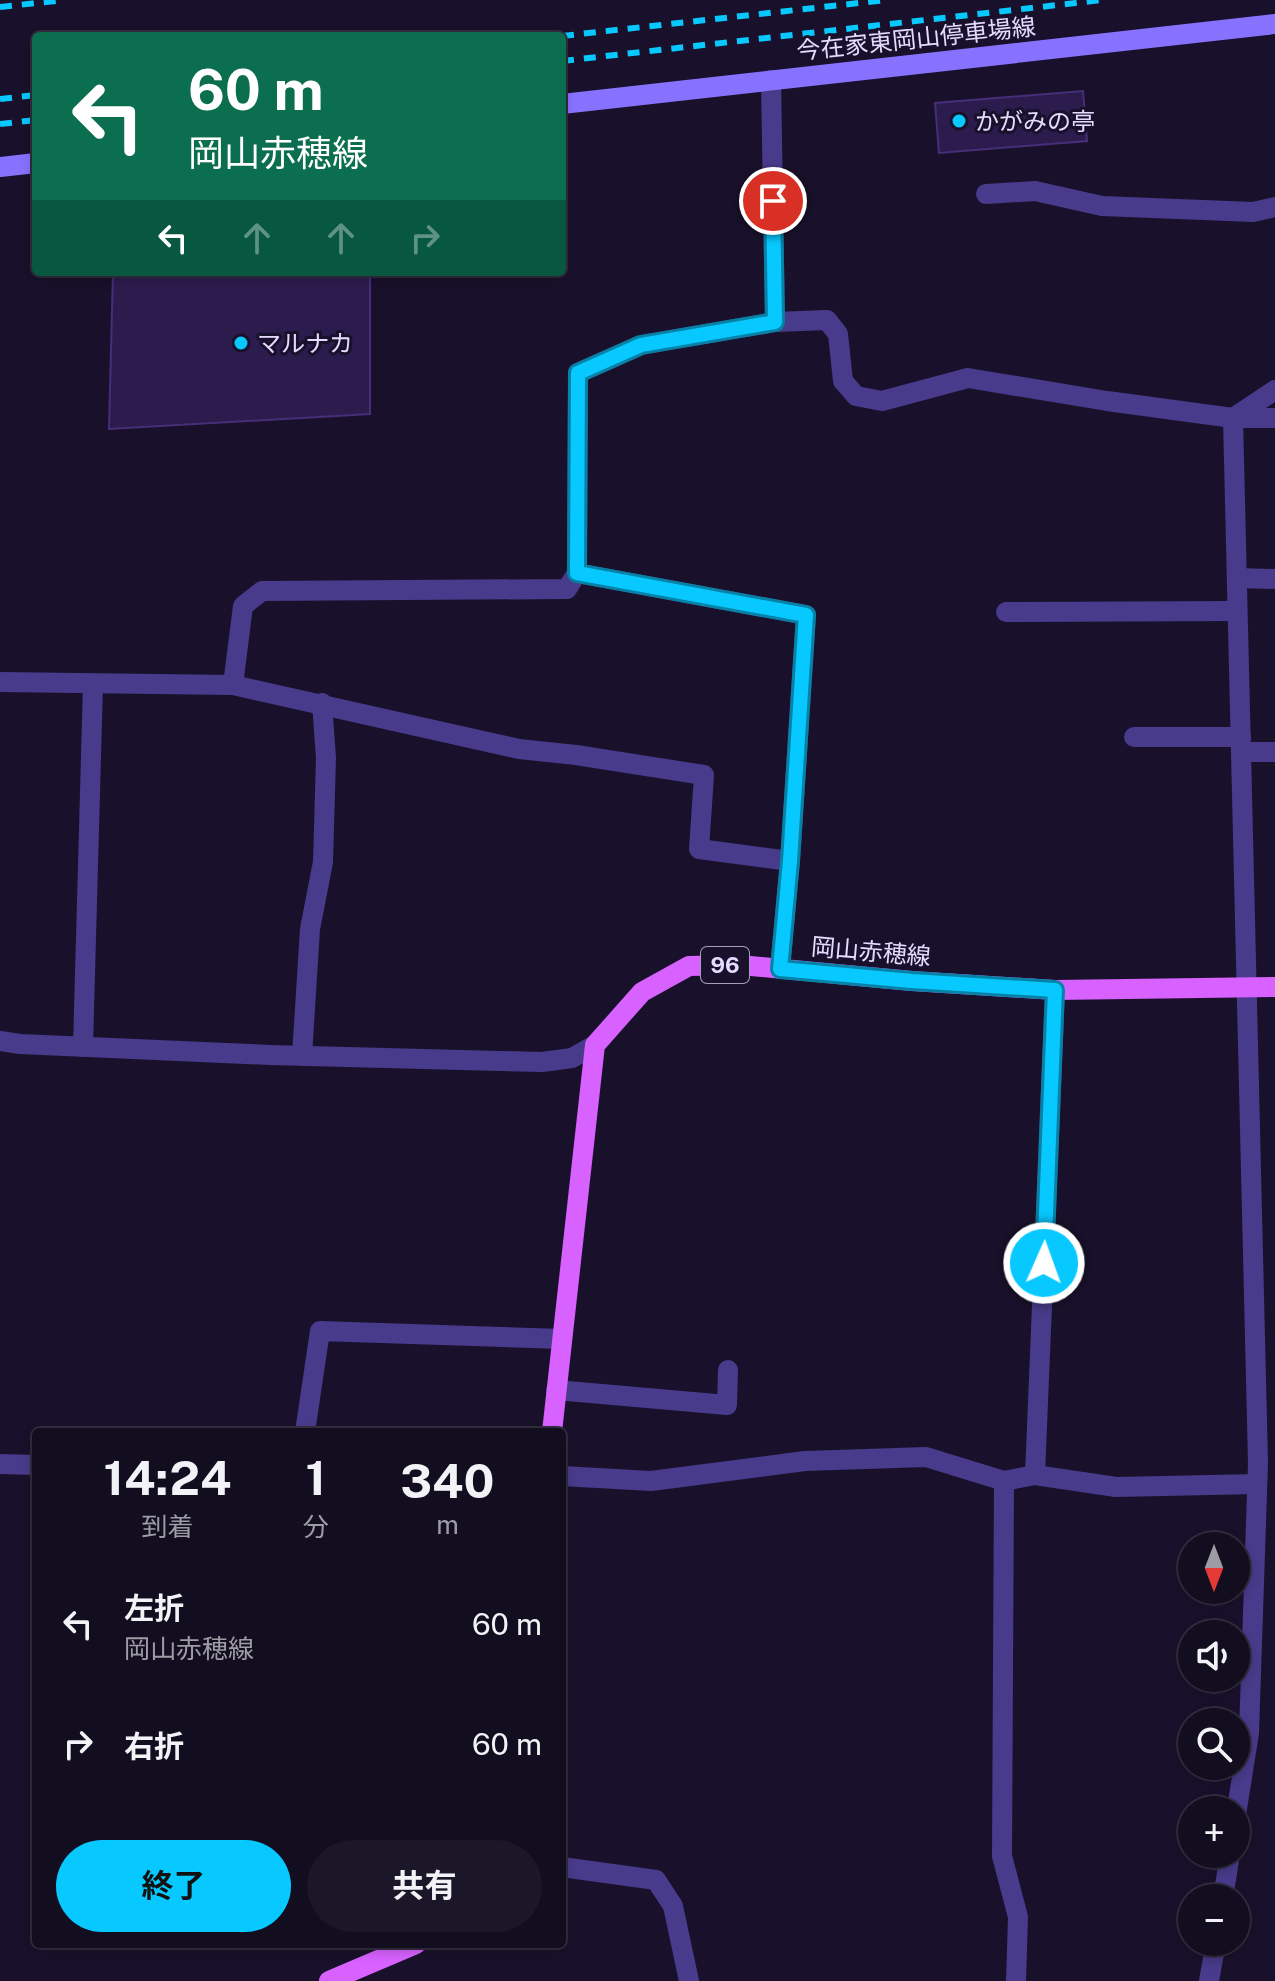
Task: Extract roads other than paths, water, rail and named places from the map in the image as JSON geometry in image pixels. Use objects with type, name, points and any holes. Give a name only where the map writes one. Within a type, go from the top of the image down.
[{"type":"main road","name":"今在家東岡山停車場線","points":[[566,104],[1275,24]]},
{"type":"main road","points":[[0,167],[32,163]]},
{"type":"main road","name":"岡山赤穂線","points":[[595,1045],[642,992],[689,966],[740,965],[1055,990],[1275,987]]},
{"type":"main road","points":[[552,1428],[595,1045]]},
{"type":"main road","points":[[329,1981],[407,1948]]},
{"type":"street","points":[[771,80],[775,322]]},
{"type":"street","points":[[986,194],[1035,191],[1102,206],[1253,212],[1275,207]]},
{"type":"street","points":[[233,685],[243,606],[262,591],[567,589],[577,573],[578,373],[641,345],[775,322],[827,320],[838,334],[843,381],[856,396],[882,401],[968,378],[1233,418],[1275,418]]},
{"type":"street","points":[[1233,418],[1275,390]]},
{"type":"street","points":[[1233,418],[1263,1470],[1249,1733],[1239,1796]]},
{"type":"street","points":[[577,573],[806,615],[780,969]]},
{"type":"street","points":[[1237,578],[1275,579]]},
{"type":"street","points":[[1006,612],[1237,611]]},
{"type":"street","points":[[0,682],[233,685],[519,749],[704,775],[699,849],[790,861]]},
{"type":"street","points":[[83,1047],[93,684]]},
{"type":"street","points":[[302,1056],[310,929],[323,862],[326,758],[322,703]]},
{"type":"street","points":[[1134,737],[1241,744],[1275,752]]},
{"type":"street","points":[[1035,1475],[1055,990]]},
{"type":"street","points":[[0,1041],[302,1056],[542,1062],[572,1058],[595,1045]]},
{"type":"street","points":[[306,1428],[320,1331],[562,1339]]},
{"type":"street","points":[[556,1390],[727,1405],[728,1370]]},
{"type":"street","points":[[566,1476],[651,1481],[805,1461],[926,1457],[1004,1481],[1035,1475],[1116,1487],[1263,1470]]},
{"type":"street","points":[[0,1464],[32,1465]]},
{"type":"street","points":[[1004,1481],[1002,1856],[1018,1917],[1016,1981]]},
{"type":"street","points":[[566,1868],[656,1880],[673,1906],[689,1981]]},
{"type":"street","points":[[1209,1981],[1213,1956]]},
{"type":"railway","points":[[0,7],[64,0]]},
{"type":"railway","points":[[566,36],[886,0]]},
{"type":"railway","points":[[566,61],[1102,0]]},
{"type":"railway","points":[[0,99],[32,95]]},
{"type":"railway","points":[[0,124],[32,120]]},
{"type":"place","name":"かがみの亭","points":[[959,121]]},
{"type":"place","name":"マルナカ","points":[[241,343]]}]
